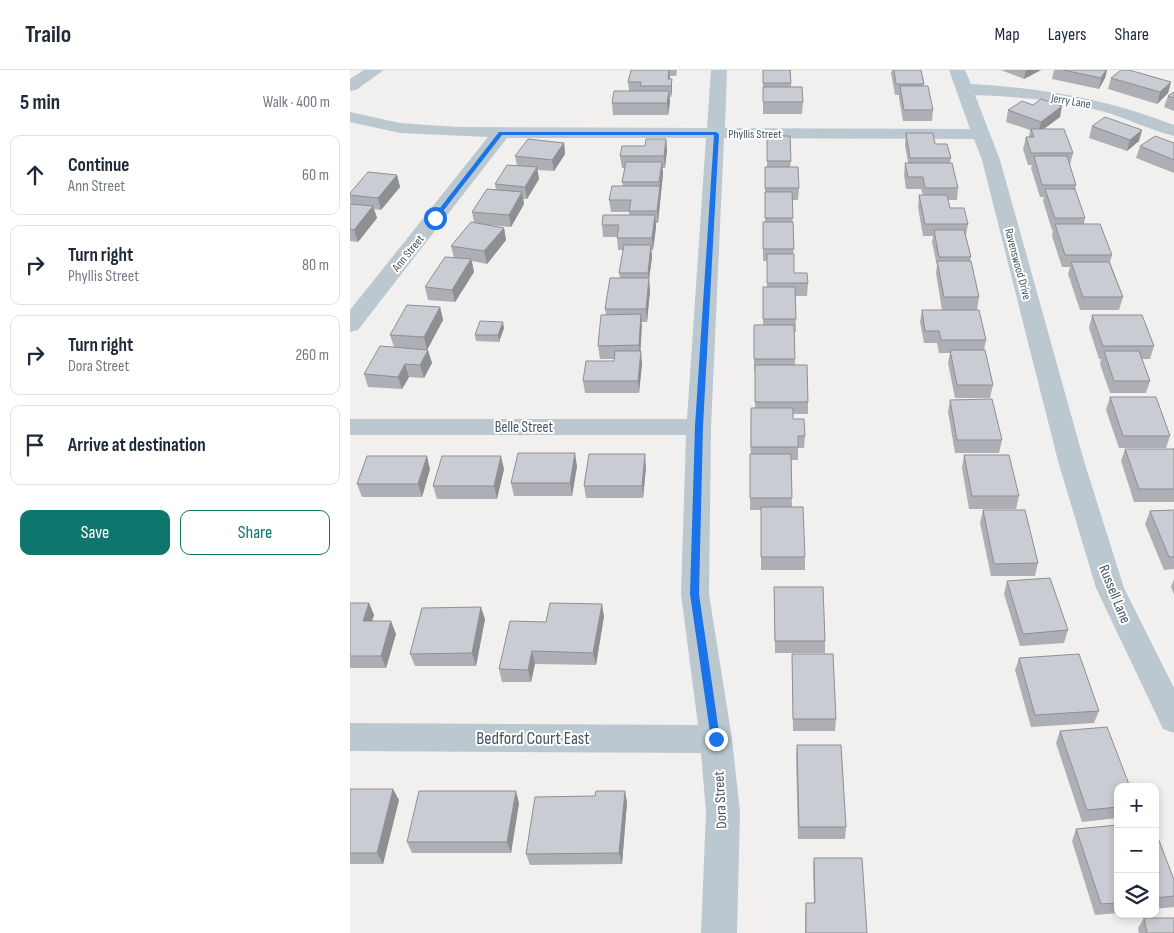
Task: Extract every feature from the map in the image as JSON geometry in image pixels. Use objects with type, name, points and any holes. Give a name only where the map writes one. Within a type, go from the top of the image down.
[{"type":"street","points":[[350,86],[376,70]]},
{"type":"street","name":"Dora Street","points":[[719,70],[699,426],[695,594],[716,739],[723,812],[719,933]]},
{"type":"street","name":"Ravenswood Drive","points":[[957,70],[991,160],[1071,461]]},
{"type":"street","name":"Jerry Lane","points":[[964,89],[1010,91],[1069,99],[1103,107],[1174,131]]},
{"type":"street","name":"Phyllis Street","points":[[350,117],[400,128],[501,133],[981,134]]},
{"type":"street","name":"Ann Street","points":[[350,325],[501,133]]},
{"type":"street","name":"Belle Street","points":[[350,427],[699,426]]},
{"type":"street","name":"Russell Lane","points":[[1071,461],[1110,588],[1174,720]]},
{"type":"street","name":"Bedford Court East","points":[[350,737],[716,739]]},
{"type":"building","points":[[631,70],[669,70],[668,79],[672,79],[671,86],[640,86],[641,82],[628,82]]},
{"type":"building","points":[[763,70],[790,70],[791,83],[763,83]]},
{"type":"building","points":[[894,70],[921,70],[924,84],[896,84]]},
{"type":"building","points":[[1063,70],[1106,70],[1101,78]]},
{"type":"building","points":[[1121,70],[1129,70],[1171,82],[1160,92],[1111,78]]},
{"type":"building","points":[[900,86],[928,86],[933,110],[904,110]]},
{"type":"building","points":[[763,87],[802,87],[803,102],[763,102]]},
{"type":"building","points":[[614,91],[669,91],[667,103],[612,103]]},
{"type":"building","points":[[1174,92],[1174,98],[1168,96]]},
{"type":"building","points":[[1041,99],[1062,106],[1041,122],[1008,110],[1022,101],[1033,105]]},
{"type":"building","points":[[1105,117],[1142,130],[1130,140],[1092,126]]},
{"type":"building","points":[[1031,129],[1064,129],[1073,153],[1031,153],[1026,137],[1034,137]]},
{"type":"building","points":[[906,133],[933,133],[935,144],[947,144],[951,158],[910,158]]},
{"type":"building","points":[[767,136],[790,136],[791,161],[767,161]]},
{"type":"building","points":[[1155,136],[1174,143],[1174,160],[1140,146]]},
{"type":"building","points":[[528,139],[564,143],[552,160],[515,156]]},
{"type":"building","points":[[646,139],[666,139],[664,156],[620,156],[622,146],[645,146]]},
{"type":"building","points":[[1034,156],[1067,156],[1076,185],[1042,185]]},
{"type":"building","points":[[626,162],[662,162],[659,182],[622,182]]},
{"type":"building","points":[[905,163],[952,163],[958,188],[925,188],[923,177],[908,177]]},
{"type":"building","points":[[507,165],[537,167],[525,187],[495,184]]},
{"type":"building","points":[[765,167],[798,167],[799,188],[765,188]]},
{"type":"building","points":[[368,172],[397,175],[378,198],[350,195],[350,193]]},
{"type":"building","points":[[612,186],[660,186],[657,211],[629,211],[631,200],[609,200]]},
{"type":"building","points":[[487,189],[522,192],[509,215],[472,212]]},
{"type":"building","points":[[1045,189],[1075,189],[1085,218],[1055,218]]},
{"type":"building","points":[[765,192],[792,192],[793,218],[765,218]]},
{"type":"building","points":[[919,195],[947,195],[950,208],[964,208],[968,224],[925,224]]},
{"type":"building","points":[[350,204],[373,206],[354,230],[350,229]]},
{"type":"building","points":[[603,215],[655,215],[652,238],[617,238],[619,225],[602,225]]},
{"type":"building","points":[[471,222],[504,228],[484,251],[451,246]]},
{"type":"building","points":[[763,222],[793,222],[794,249],[763,249]]},
{"type":"building","points":[[1055,224],[1100,224],[1112,255],[1065,255]]},
{"type":"building","points":[[934,230],[964,230],[971,257],[939,257]]},
{"type":"building","points":[[624,245],[651,245],[648,273],[619,273]]},
{"type":"building","points":[[767,254],[794,254],[794,273],[807,273],[808,283],[767,283]]},
{"type":"building","points":[[445,257],[471,259],[452,290],[425,287]]},
{"type":"building","points":[[937,261],[971,261],[979,297],[944,297]]},
{"type":"building","points":[[1071,262],[1109,262],[1123,297],[1083,297]]},
{"type":"building","points":[[610,278],[649,278],[646,309],[605,309]]},
{"type":"building","points":[[763,287],[795,287],[796,319],[763,319]]},
{"type":"building","points":[[407,305],[440,307],[424,337],[390,335]]},
{"type":"building","points":[[922,310],[979,310],[986,340],[941,340],[939,331],[925,331]]},
{"type":"building","points":[[641,314],[639,345],[598,346],[601,315]]},
{"type":"building","points":[[1092,315],[1142,315],[1154,346],[1103,346]]},
{"type":"building","points":[[480,321],[503,322],[498,335],[475,335]]},
{"type":"building","points":[[754,325],[794,325],[795,359],[754,359]]},
{"type":"building","points":[[380,346],[428,350],[420,365],[405,364],[398,377],[364,374]]},
{"type":"building","points":[[950,350],[985,350],[993,385],[957,385]]},
{"type":"building","points":[[615,351],[641,351],[638,381],[583,381],[586,361],[614,361]]},
{"type":"building","points":[[1104,351],[1139,351],[1150,381],[1114,381]]},
{"type":"building","points":[[755,365],[807,365],[808,402],[755,402]]},
{"type":"building","points":[[1110,397],[1156,397],[1170,436],[1123,436]]},
{"type":"building","points":[[992,399],[1002,440],[957,440],[950,400]]},
{"type":"building","points":[[751,408],[793,408],[793,419],[804,419],[805,436],[798,436],[798,447],[751,447]]},
{"type":"building","points":[[1125,449],[1174,449],[1174,489],[1139,489]]},
{"type":"building","points":[[518,453],[575,453],[570,483],[511,483]]},
{"type":"building","points":[[589,454],[645,454],[642,486],[584,486]]},
{"type":"building","points":[[750,454],[791,454],[792,498],[750,498]]},
{"type":"building","points":[[964,455],[1009,455],[1019,496],[972,496]]},
{"type":"building","points":[[367,456],[427,456],[418,484],[357,484]]},
{"type":"building","points":[[442,456],[501,456],[494,486],[433,486]]},
{"type":"building","points":[[761,507],[803,507],[805,557],[761,557]]},
{"type":"building","points":[[983,510],[1025,510],[1038,563],[994,564]]},
{"type":"building","points":[[1174,510],[1174,557],[1169,557],[1150,511]]},
{"type":"building","points":[[1050,578],[1068,630],[1023,634],[1007,581]]},
{"type":"building","points":[[774,587],[823,587],[825,641],[775,641]]},
{"type":"building","points":[[350,603],[369,603],[363,621],[391,621],[381,656],[350,656]]},
{"type":"building","points":[[550,603],[602,604],[593,653],[532,651],[528,670],[499,669],[510,621],[546,622]]},
{"type":"building","points":[[481,607],[472,653],[410,654],[422,608]]},
{"type":"building","points":[[792,654],[833,654],[836,719],[793,719]]},
{"type":"building","points":[[1079,654],[1099,711],[1035,715],[1019,658]]},
{"type":"building","points":[[1107,727],[1128,783],[1114,783],[1114,807],[1087,810],[1060,731]]},
{"type":"building","points":[[797,745],[841,745],[846,827],[799,827]]},
{"type":"building","points":[[350,789],[393,789],[377,853],[350,853]]},
{"type":"building","points":[[419,791],[516,791],[507,842],[407,842]]},
{"type":"building","points":[[596,791],[625,791],[619,853],[526,854],[535,797],[595,796]]},
{"type":"building","points":[[1114,825],[1114,903],[1101,904],[1076,829]]},
{"type":"building","points":[[1159,841],[1174,880],[1174,896],[1159,898]]},
{"type":"building","points":[[814,858],[862,858],[867,933],[806,933],[806,903],[815,903]]},
{"type":"building","points":[[1144,918],[1174,918],[1174,933],[1147,933]]},
{"type":"route","points":[[435,218],[501,133],[716,134],[699,426],[695,594],[716,739]]}]
